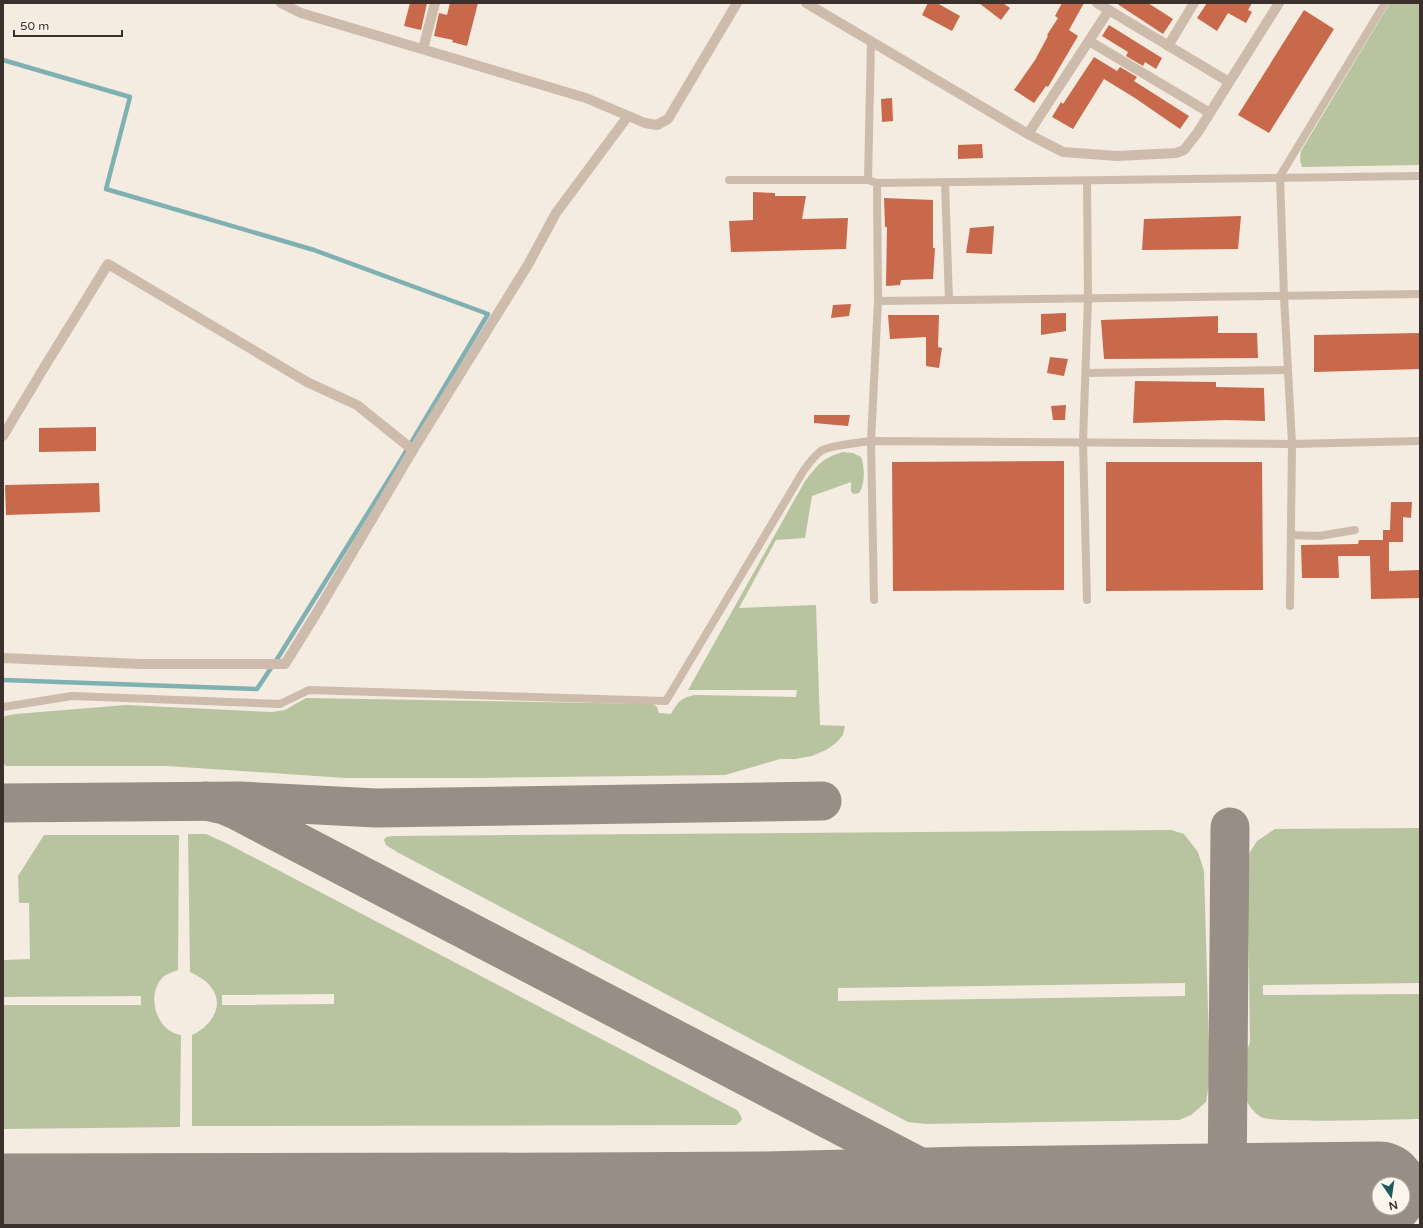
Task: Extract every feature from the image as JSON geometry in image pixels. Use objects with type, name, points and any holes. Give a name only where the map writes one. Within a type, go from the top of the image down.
[{"type":"street","points":[[281,3],[301,13],[586,98],[645,123],[657,125],[668,119],[737,3]]},
{"type":"street","points":[[423,49],[435,3]]},
{"type":"street","points":[[806,3],[1028,134],[1063,152],[1116,156],[1176,153],[1184,150],[1198,132],[1279,3]]},
{"type":"street","points":[[1097,3],[1229,82]]},
{"type":"street","points":[[1168,46],[1194,3]]},
{"type":"street","points":[[1028,134],[1109,10]]},
{"type":"street","points":[[1089,41],[1210,113]]},
{"type":"street","points":[[3,658],[141,664],[285,664],[413,450],[529,263],[556,213],[628,116]]},
{"type":"street","points":[[3,436],[108,264],[308,382],[357,405],[413,450]]},
{"type":"lane","points":[[1290,606],[1292,444],[1284,297],[1280,176],[1385,3]]},
{"type":"lane","points":[[871,41],[873,182],[878,302],[870,441],[874,600]]},
{"type":"lane","points":[[729,180],[945,182],[1087,181],[1280,176],[1420,176]]},
{"type":"lane","points":[[1087,181],[1088,298],[1084,442],[1087,600]]},
{"type":"lane","points":[[945,182],[949,300]]},
{"type":"lane","points":[[878,302],[1420,294]]},
{"type":"lane","points":[[1086,373],[1288,370]]},
{"type":"lane","points":[[3,707],[72,696],[280,704],[309,690],[666,701],[812,459],[822,450],[870,441],[1292,444],[1420,441]]},
{"type":"lane","points":[[1291,536],[1319,536],[1355,530]]},
{"type":"green space","points":[[1390,3],[1420,3],[1420,165],[1302,167],[1300,160],[1301,151]]},
{"type":"green space","points":[[843,452],[853,453],[861,457],[864,476],[859,493],[853,494],[851,491],[851,482],[812,496],[805,538],[776,540],[739,608],[816,605],[820,725],[845,726],[843,735],[836,743],[826,750],[812,756],[795,759],[780,759],[725,775],[475,778],[345,778],[167,766],[6,766],[3,763],[3,719],[5,716],[16,714],[126,705],[272,712],[285,710],[306,698],[652,704],[657,707],[659,713],[671,714],[680,701],[695,695],[796,697],[797,690],[688,690],[805,481],[821,462]]},
{"type":"green space","points":[[1420,828],[1420,983],[1263,985],[1263,995],[1420,994],[1420,1119],[1310,1121],[1270,1119],[1261,1117],[1248,1104],[1242,1080],[1243,1053],[1248,1048],[1250,1042],[1248,894],[1242,879],[1250,852],[1257,841],[1275,829]]},
{"type":"green space","points":[[1171,830],[1184,834],[1198,852],[1204,871],[1210,1078],[1206,1102],[1191,1115],[1179,1120],[926,1124],[908,1122],[397,852],[386,845],[384,840],[386,837]],"holes":[[[1185,983],[1185,996],[838,1001],[838,988]]]},
{"type":"green space","points":[[188,834],[206,834],[228,844],[737,1110],[742,1120],[736,1125],[192,1126],[192,1035],[205,1027],[210,1021],[214,1015],[217,1001],[211,987],[202,978],[190,972]],"holes":[[[334,994],[334,1004],[222,1005],[222,995]]]},
{"type":"green space","points":[[44,835],[179,835],[178,970],[162,978],[155,992],[154,999],[157,1015],[161,1022],[175,1034],[181,1035],[180,1127],[3,1129],[3,1005],[141,1005],[141,996],[3,997],[3,960],[30,959],[29,903],[19,903],[18,876]]},
{"type":"building","points":[[410,3],[427,3],[421,30],[404,26]]},
{"type":"building","points":[[450,3],[478,3],[467,46],[452,42],[453,40],[434,36],[439,13],[447,15]]},
{"type":"building","points":[[928,3],[937,3],[960,16],[952,31],[922,15]]},
{"type":"building","points":[[979,3],[1003,3],[1010,8],[1001,20]]},
{"type":"building","points":[[1062,3],[1084,3],[1069,30],[1078,36],[1048,87],[1046,86],[1034,103],[1014,90],[1035,60],[1048,36],[1047,35],[1058,18],[1055,16]]},
{"type":"building","points":[[1116,3],[1148,3],[1173,19],[1163,34]]},
{"type":"building","points":[[1207,3],[1252,3],[1248,10],[1252,12],[1246,23],[1228,13],[1217,31],[1197,18]]},
{"type":"building","points":[[1304,10],[1334,29],[1269,133],[1238,115]]},
{"type":"building","points":[[1109,25],[1162,58],[1156,69],[1145,62],[1143,66],[1126,56],[1128,52],[1102,36]]},
{"type":"building","points":[[1094,57],[1117,71],[1120,67],[1137,77],[1134,81],[1189,116],[1180,129],[1104,79],[1073,129],[1052,117],[1061,102],[1063,104]]},
{"type":"building","points":[[892,98],[893,121],[882,122],[881,99]]},
{"type":"building","points":[[982,144],[983,158],[958,159],[958,145]]},
{"type":"building","points":[[753,192],[775,193],[775,196],[806,196],[802,219],[848,218],[846,249],[731,252],[729,221],[753,220]]},
{"type":"building","points":[[884,198],[933,200],[933,248],[935,248],[933,279],[901,280],[900,285],[886,286],[887,227],[885,227]]},
{"type":"building","points":[[1241,216],[1238,249],[1142,250],[1144,219]]},
{"type":"building","points":[[994,226],[992,254],[966,253],[970,228]]},
{"type":"building","points":[[851,304],[849,316],[831,318],[833,305]]},
{"type":"building","points":[[1066,313],[1066,331],[1041,335],[1041,314]]},
{"type":"building","points":[[888,315],[939,315],[938,347],[942,348],[939,368],[926,366],[926,337],[890,339]]},
{"type":"building","points":[[1218,316],[1218,333],[1257,333],[1258,358],[1104,359],[1101,320]]},
{"type":"building","points":[[1420,333],[1420,369],[1314,372],[1314,335]]},
{"type":"building","points":[[1050,357],[1068,359],[1064,376],[1047,373]]},
{"type":"building","points":[[1135,381],[1216,382],[1216,387],[1264,388],[1265,421],[1226,420],[1133,423]]},
{"type":"building","points":[[1066,405],[1065,420],[1053,420],[1051,406]]},
{"type":"building","points":[[814,415],[850,415],[848,426],[814,423]]},
{"type":"building","points":[[96,427],[96,451],[39,452],[39,428]]},
{"type":"building","points":[[1064,461],[1064,590],[893,591],[892,462]]},
{"type":"building","points":[[1106,462],[1262,462],[1263,590],[1106,591]]},
{"type":"building","points":[[99,483],[100,512],[6,515],[5,485]]},
{"type":"building","points":[[1391,502],[1412,502],[1411,518],[1403,517],[1403,542],[1389,542],[1389,571],[1420,570],[1420,598],[1371,599],[1370,556],[1338,556],[1339,578],[1302,578],[1301,545],[1358,544],[1359,540],[1383,540],[1383,530],[1390,530]]},
{"type":"waterway","points":[[3,60],[130,97],[106,189],[314,250],[488,314],[396,468],[257,689],[3,680]]},
{"type":"taxiway","points":[[206,801],[224,805],[236,810],[918,1166],[968,1195]]},
{"type":"taxiway","points":[[3,803],[240,801],[376,808],[822,801]]},
{"type":"taxiway","points":[[1227,1192],[1230,827]]},
{"type":"taxiway","points":[[720,1225],[736,1212],[766,1200]]},
{"type":"taxiway","points":[[582,1201],[604,1211],[623,1225]]},
{"type":"runway","points":[[3,1202],[766,1200],[968,1195],[1371,1190]]}]
